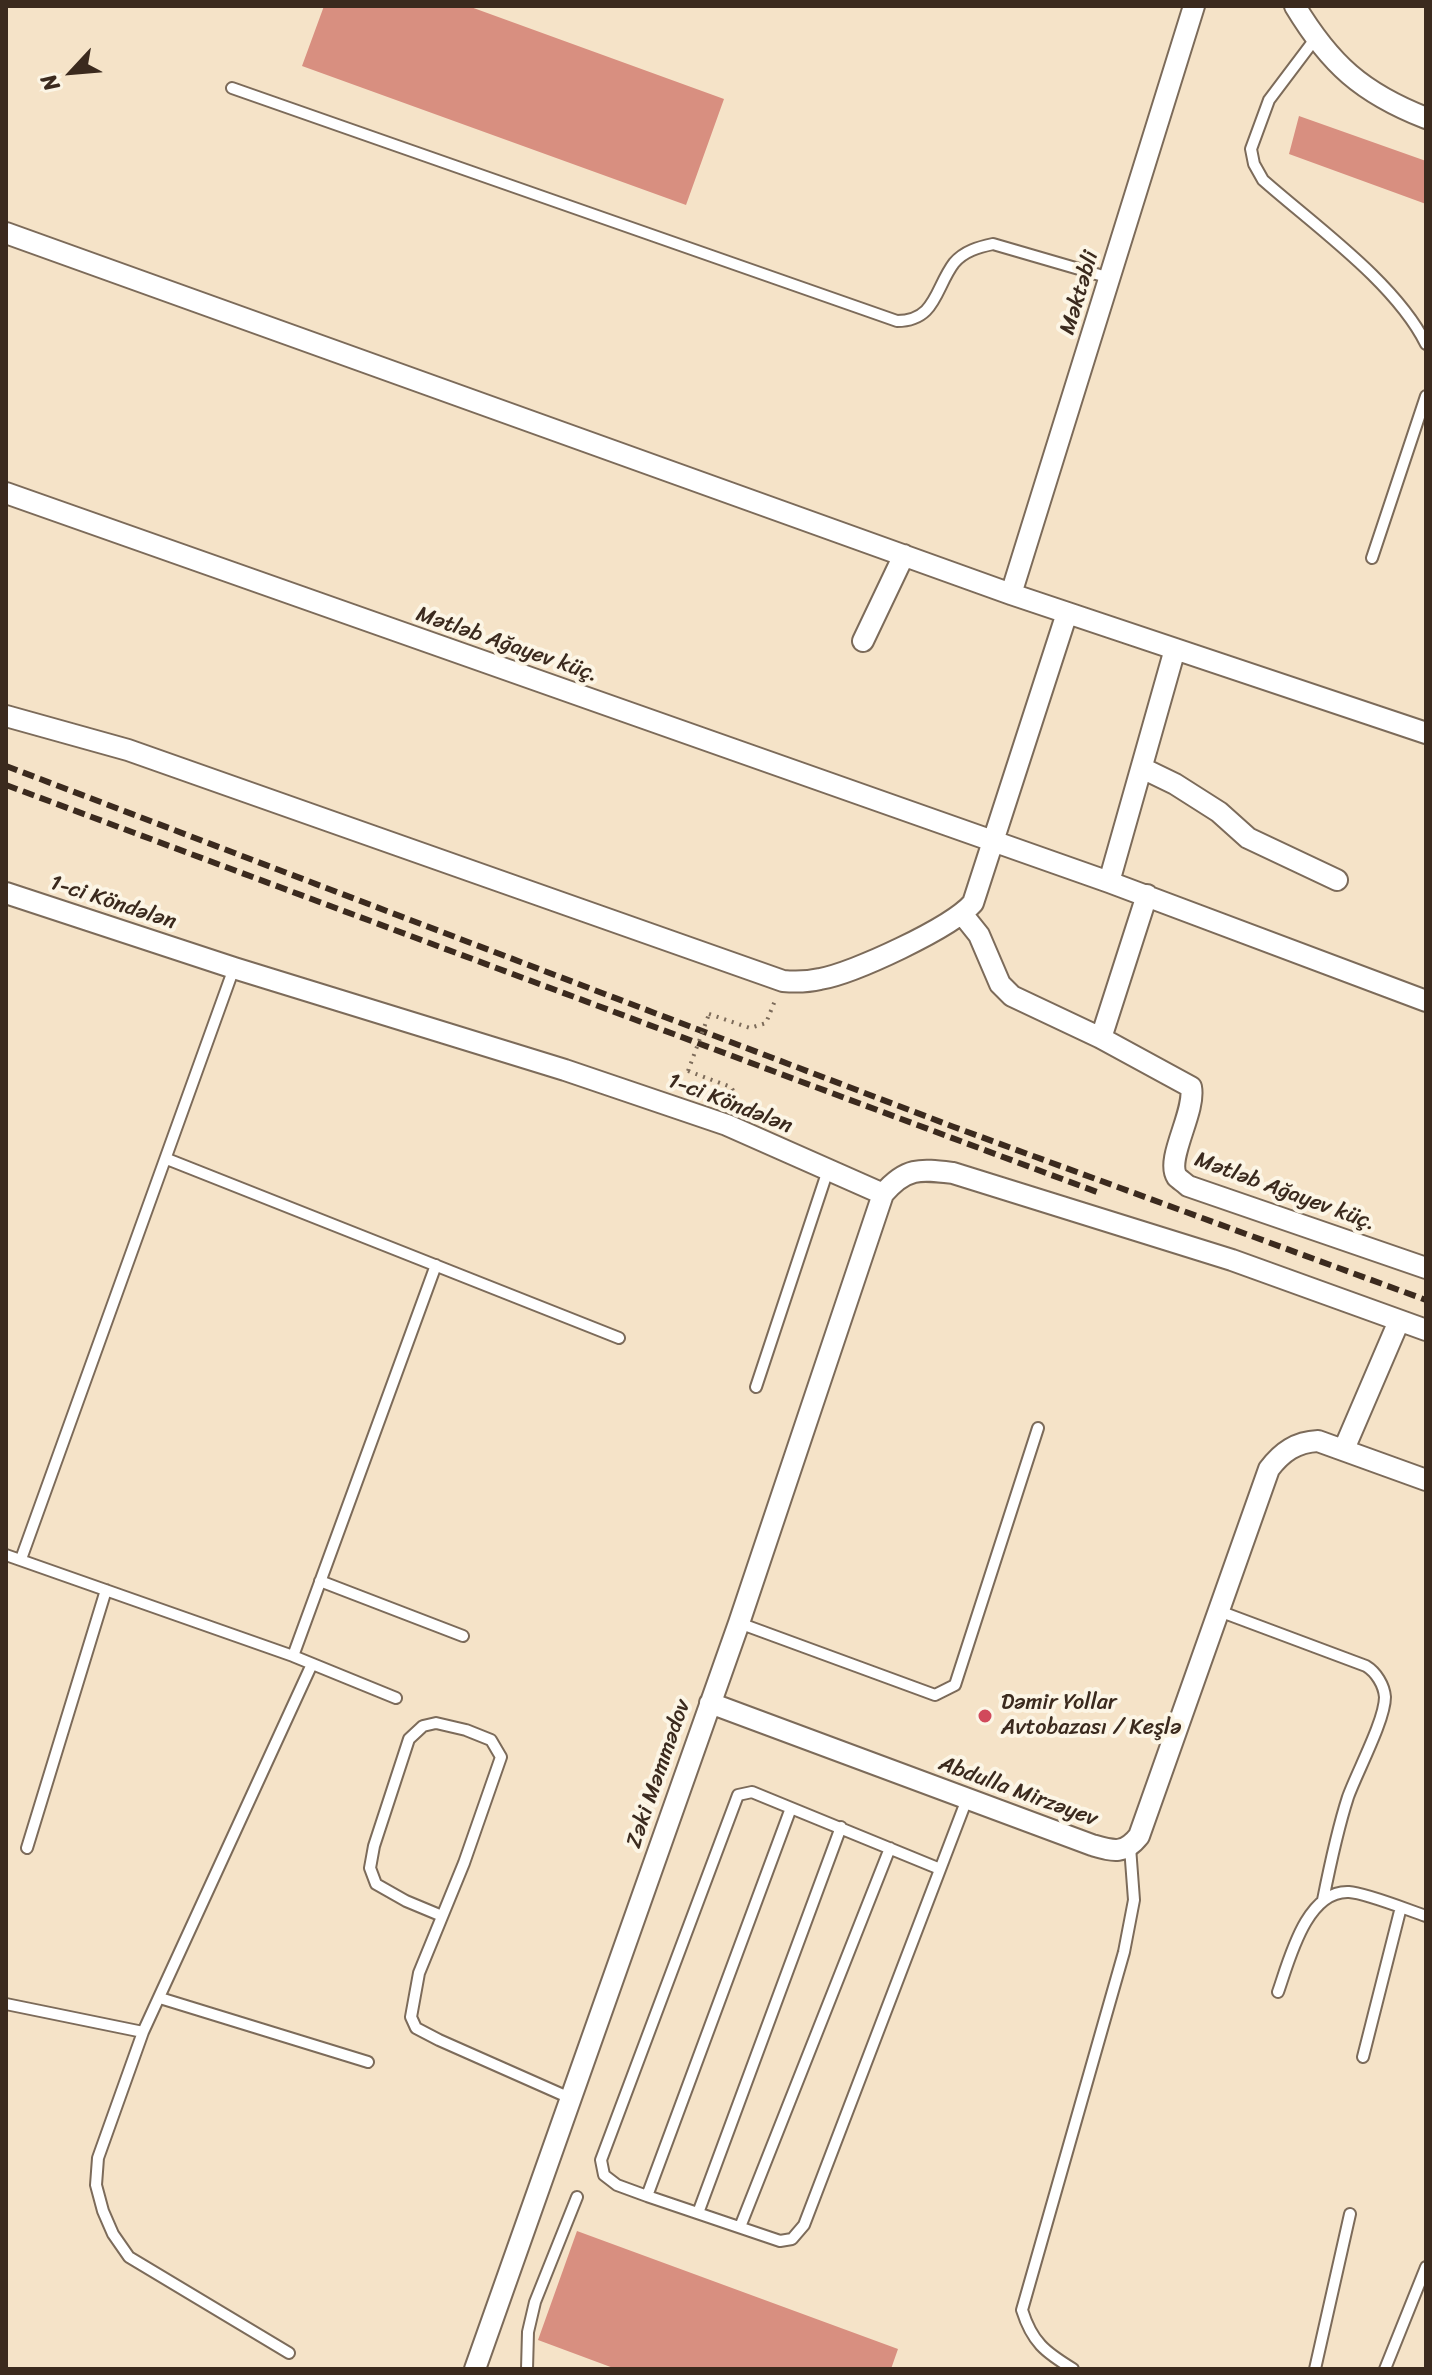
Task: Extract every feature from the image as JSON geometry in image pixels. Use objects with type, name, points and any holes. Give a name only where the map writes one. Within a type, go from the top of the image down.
[{"type":"street","name":"Məktəbli","points":[[1011,594],[1194,6]]},
{"type":"street","points":[[1295,6],[1315,39],[1344,72],[1388,101],[1426,118]]},
{"type":"street","points":[[6,233],[1011,594],[1426,733]]},
{"type":"street","name":"Mətləb Ağayev küç.","points":[[6,493],[1147,895],[1426,1001]]},
{"type":"street","points":[[863,641],[904,555]]},
{"type":"street","points":[[6,716],[128,750],[783,981],[822,979],[854,969],[963,915],[973,903],[1067,613]]},
{"type":"street","points":[[1109,882],[1175,649]]},
{"type":"street","points":[[1142,768],[1175,784],[1219,812],[1248,838],[1337,880]]},
{"type":"street","name":"1-ci Köndələn","points":[[6,893],[234,968],[565,1070],[727,1125],[883,1194]]},
{"type":"street","points":[[1101,1038],[1147,895]]},
{"type":"street","name":"Mətləb Ağayev küç.","points":[[963,915],[979,935],[1000,984],[1012,996],[1101,1038],[1191,1087],[1193,1098],[1174,1166],[1178,1178],[1188,1186],[1426,1268]]},
{"type":"street","points":[[883,1194],[895,1180],[911,1171],[953,1173],[1232,1260],[1426,1330]]},
{"type":"street","name":"Zəki Məmmədov","points":[[475,2369],[739,1623],[883,1194]]},
{"type":"street","points":[[1344,1449],[1399,1321]]},
{"type":"street","points":[[1130,1847],[1139,1836],[1269,1469],[1276,1460],[1288,1449],[1318,1441],[1426,1480]]},
{"type":"street","name":"Abdulla Mirzəyev","points":[[710,1703],[1092,1845],[1113,1851],[1130,1847]]},
{"type":"lane","points":[[1315,39],[1269,100],[1251,149],[1254,164],[1263,180],[1375,278],[1416,323],[1426,344]]},
{"type":"lane","points":[[232,88],[897,321],[912,321],[927,312],[955,261],[974,248],[993,244],[1110,278]]},
{"type":"lane","points":[[1372,558],[1426,396]]},
{"type":"lane","points":[[21,1559],[234,968]]},
{"type":"lane","points":[[167,1159],[619,1338]]},
{"type":"lane","points":[[756,1387],[828,1170]]},
{"type":"lane","points":[[293,1656],[436,1265]]},
{"type":"lane","points":[[739,1623],[935,1695],[955,1685],[1038,1428]]},
{"type":"lane","points":[[6,1555],[293,1656],[396,1698]]},
{"type":"lane","points":[[320,1581],[463,1636]]},
{"type":"lane","points":[[27,1848],[106,1590]]},
{"type":"lane","points":[[1219,1611],[1366,1666],[1380,1680],[1385,1697],[1380,1719],[1348,1798],[1334,1845],[1323,1900],[1301,1929],[1278,1992]]},
{"type":"lane","points":[[289,2353],[129,2257],[113,2234],[96,2185],[98,2158],[143,2032],[312,1664]]},
{"type":"lane","points":[[442,1916],[376,1884],[370,1868],[374,1846],[409,1739],[423,1726],[436,1723],[491,1740],[501,1757],[482,1813],[442,1916],[419,1973],[411,2017],[416,2028],[570,2098]]},
{"type":"lane","points":[[940,1869],[752,1792],[738,1795],[601,2160],[604,2175],[617,2185],[647,2196],[780,2241],[792,2239],[804,2225],[967,1799]]},
{"type":"lane","points":[[647,2196],[791,1808]]},
{"type":"lane","points":[[698,2213],[841,1827]]},
{"type":"lane","points":[[1073,2369],[1055,2358],[1030,2334],[1022,2310],[1124,1952],[1134,1900],[1130,1847]]},
{"type":"lane","points":[[740,2227],[890,1848]]},
{"type":"lane","points":[[1323,1900],[1347,1892],[1426,1916]]},
{"type":"lane","points":[[1363,2057],[1401,1907]]},
{"type":"lane","points":[[160,1998],[368,2062]]},
{"type":"lane","points":[[6,2004],[143,2032]]},
{"type":"lane","points":[[527,2369],[528,2332],[535,2302],[577,2197]]},
{"type":"lane","points":[[1315,2369],[1350,2214]]},
{"type":"lane","points":[[1385,2369],[1426,2267]]},
{"type":"path","points":[[731,1087],[688,1071],[709,1014],[750,1028],[766,1023],[783,981]]},
{"type":"building","points":[[324,6],[468,6],[724,99],[686,205],[302,66]]},
{"type":"building","points":[[1299,116],[1426,161],[1426,204],[1289,154]]},
{"type":"building","points":[[577,2231],[898,2349],[891,2369],[616,2369],[538,2340]]},
{"type":"railway","points":[[6,766],[954,1127],[1426,1300]]},
{"type":"railway","points":[[6,785],[1097,1192]]},
{"type":"place","name":"Dəmir Yollar Avtobazası / Keşlə","points":[[985,1716]]}]
